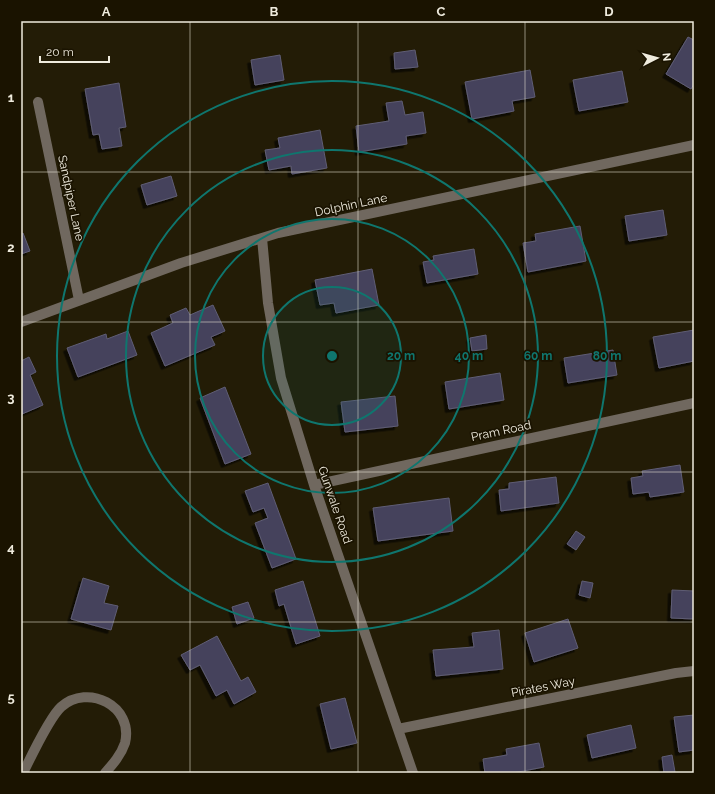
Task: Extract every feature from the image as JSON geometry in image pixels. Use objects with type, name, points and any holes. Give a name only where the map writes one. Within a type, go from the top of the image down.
[{"type":"street","name":"Sandpiper Lane","points":[[38,102],[79,300]]},
{"type":"street","name":"Dolphin Lane","points":[[21,322],[181,263],[262,238],[694,146]]},
{"type":"street","name":"Gunwale Road","points":[[262,238],[268,303],[281,378],[314,485],[413,773]]},
{"type":"street","name":"Pram Road","points":[[314,485],[694,404]]},
{"type":"street","name":"Pirates Way","points":[[398,729],[669,674],[694,671]]},
{"type":"street","points":[[23,773],[59,709],[72,699],[88,696],[104,700],[111,705],[121,717],[124,725],[125,741],[122,749],[114,763],[105,773]]},
{"type":"building","points":[[688,37],[694,40],[694,84],[691,89],[666,74]]},
{"type":"building","points":[[415,50],[418,67],[395,69],[394,53]]},
{"type":"building","points":[[280,55],[284,80],[255,85],[251,60]]},
{"type":"building","points":[[530,70],[535,97],[512,101],[514,111],[472,119],[465,82]]},
{"type":"building","points":[[622,71],[628,102],[579,111],[573,80]]},
{"type":"building","points":[[119,83],[126,127],[119,128],[122,146],[102,149],[99,134],[93,135],[85,89]]},
{"type":"building","points":[[402,101],[405,115],[423,112],[426,133],[406,136],[407,144],[359,152],[356,126],[389,121],[386,103]]},
{"type":"building","points":[[320,130],[327,168],[292,174],[291,166],[269,170],[265,150],[280,148],[278,138]]},
{"type":"building","points":[[171,176],[177,196],[147,205],[141,185]]},
{"type":"building","points":[[663,210],[667,235],[629,241],[625,216]]},
{"type":"building","points":[[580,226],[586,261],[528,272],[523,243],[536,241],[535,234]]},
{"type":"building","points":[[23,233],[30,251],[21,254],[21,234]]},
{"type":"building","points":[[474,249],[478,274],[427,283],[423,262],[434,260],[433,256]]},
{"type":"building","points":[[372,269],[379,305],[336,313],[334,303],[320,305],[315,280]]},
{"type":"building","points":[[213,305],[225,331],[211,337],[215,345],[165,366],[151,333],[173,323],[170,315],[186,308],[190,315]]},
{"type":"building","points":[[694,330],[694,361],[659,368],[653,337]]},
{"type":"building","points":[[128,331],[137,355],[78,377],[67,348],[106,334],[107,339]]},
{"type":"building","points":[[486,335],[487,349],[472,351],[470,338]]},
{"type":"building","points":[[613,350],[617,375],[568,383],[564,358]]},
{"type":"building","points":[[29,357],[36,372],[30,375],[43,405],[22,414],[21,361]]},
{"type":"building","points":[[500,373],[504,400],[449,409],[445,382]]},
{"type":"building","points":[[225,387],[251,454],[225,464],[200,398]]},
{"type":"building","points":[[395,396],[398,426],[345,432],[341,402]]},
{"type":"building","points":[[680,465],[684,492],[650,497],[649,492],[633,494],[631,478],[643,476],[642,471]]},
{"type":"building","points":[[556,477],[559,503],[501,511],[499,490],[509,489],[509,483]]},
{"type":"building","points":[[268,483],[296,559],[272,568],[255,523],[268,518],[264,508],[253,512],[245,491]]},
{"type":"building","points":[[449,498],[453,531],[378,541],[373,508]]},
{"type":"building","points":[[576,531],[585,537],[576,550],[567,544]]},
{"type":"building","points":[[83,578],[109,586],[104,603],[118,606],[111,630],[71,619]]},
{"type":"building","points":[[303,581],[320,636],[296,644],[284,604],[279,606],[275,590]]},
{"type":"building","points":[[582,581],[593,583],[590,598],[579,595]]},
{"type":"building","points":[[672,590],[694,591],[694,619],[671,618]]},
{"type":"building","points":[[248,602],[254,618],[237,624],[232,607]]},
{"type":"building","points":[[568,619],[578,648],[534,662],[525,633]]},
{"type":"building","points":[[499,630],[503,669],[436,676],[433,650],[474,647],[472,633]]},
{"type":"building","points":[[217,636],[241,681],[248,677],[256,692],[234,704],[227,690],[216,696],[200,665],[190,670],[181,655]]},
{"type":"building","points":[[345,698],[357,743],[331,749],[320,704]]},
{"type":"building","points":[[694,715],[694,750],[679,752],[674,717]]},
{"type":"building","points":[[631,725],[636,748],[592,758],[587,735]]},
{"type":"building","points":[[539,743],[544,767],[513,773],[485,773],[483,759],[507,755],[506,749]]},
{"type":"building","points":[[672,755],[675,772],[664,773],[662,757]]}]
